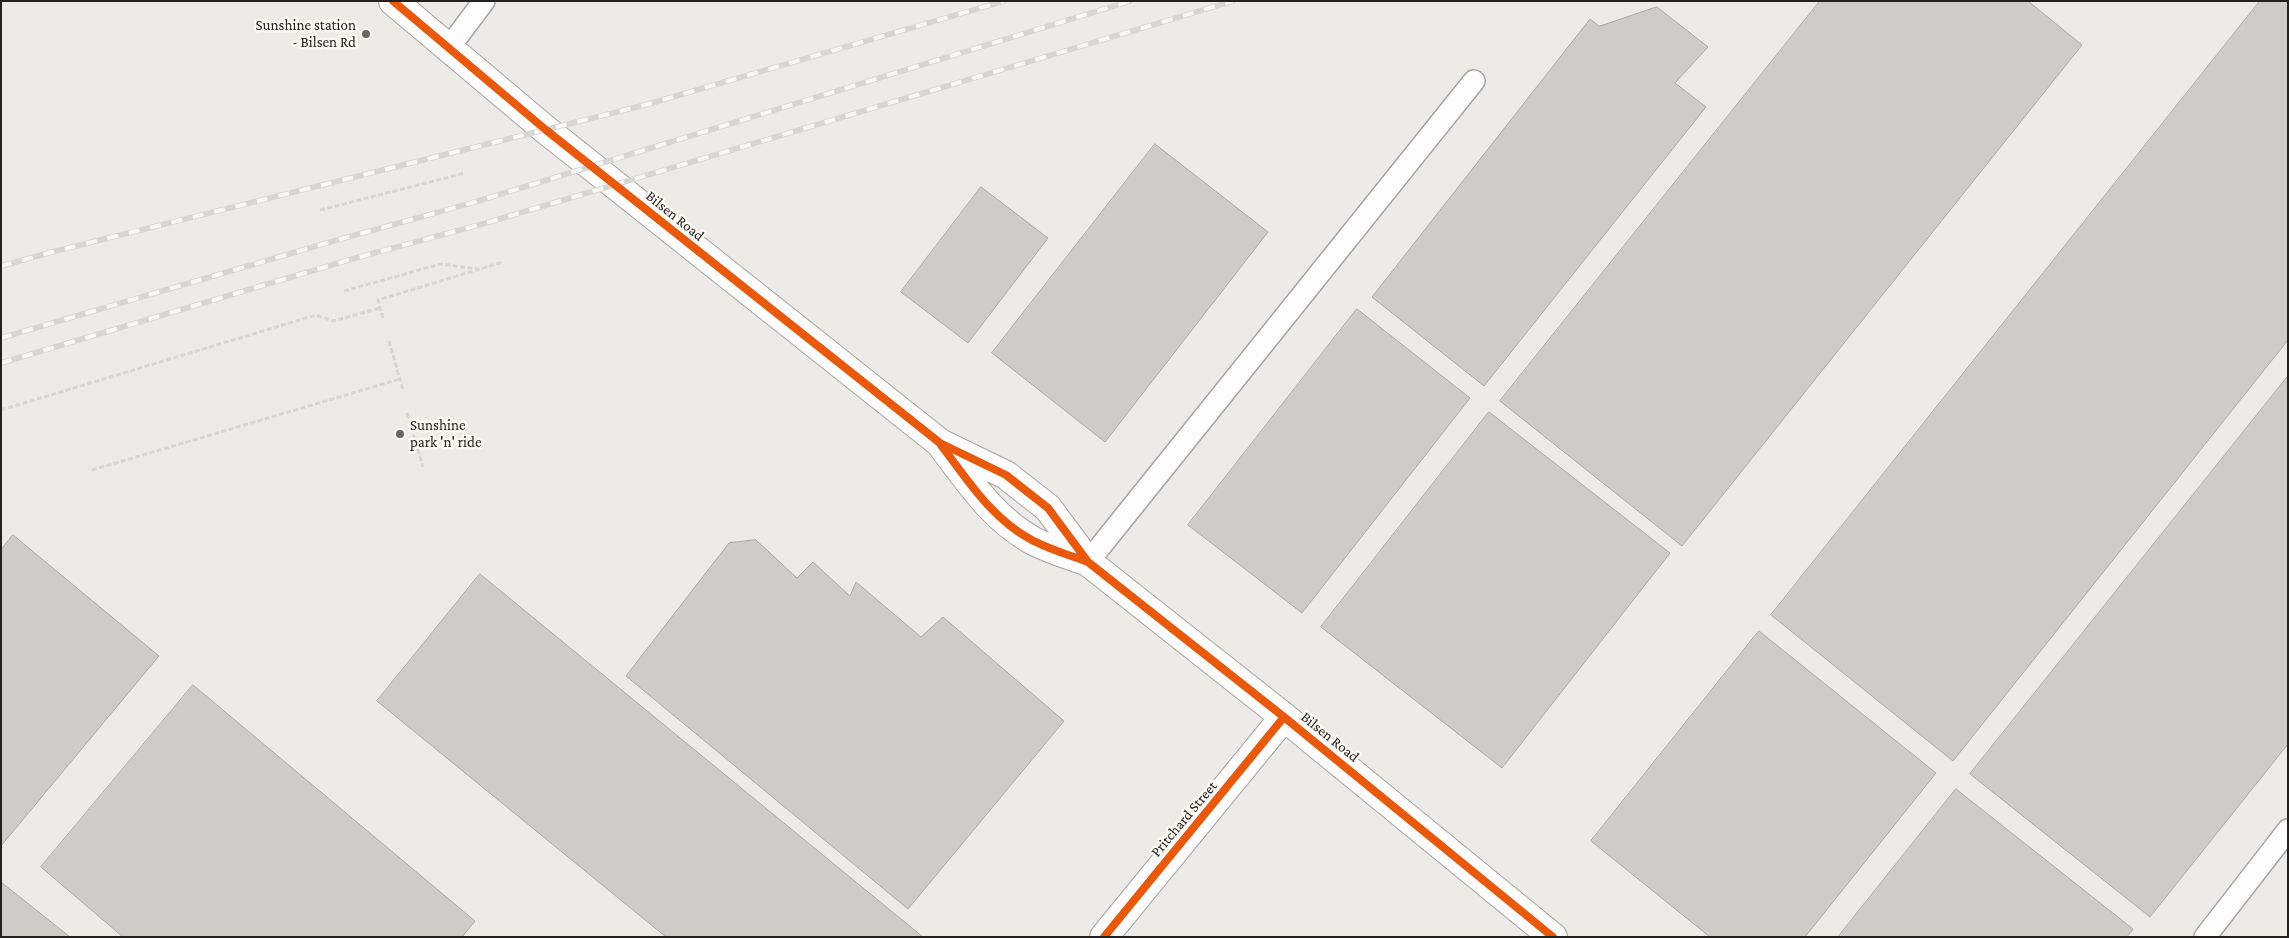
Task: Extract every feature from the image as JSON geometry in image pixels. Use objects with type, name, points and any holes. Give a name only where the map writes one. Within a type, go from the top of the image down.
[{"type":"street","name":"Bilsen Road","points":[[392,3],[714,265],[940,443],[1006,475],[1048,508],[1088,562],[1284,717],[1553,937]]},
{"type":"street","name":"Bilsen Road","points":[[940,443],[986,504],[1018,530],[1030,539],[1088,562]]},
{"type":"street","name":"Pritchard Street","points":[[1104,937],[1284,717]]},
{"type":"lane","points":[[448,49],[484,1]]},
{"type":"lane","points":[[1088,562],[1474,81]]},
{"type":"lane","points":[[2205,937],[2288,830]]},
{"type":"path","points":[[320,210],[465,173]]},
{"type":"path","points":[[383,318],[378,300],[503,262]]},
{"type":"path","points":[[344,291],[441,264],[480,269]]},
{"type":"path","points":[[1,410],[316,316],[333,321],[380,308]]},
{"type":"path","points":[[389,341],[403,390]]},
{"type":"path","points":[[92,470],[400,379]]},
{"type":"path","points":[[407,413],[422,467]]},
{"type":"building","points":[[1820,1],[2028,1],[2082,45],[1682,546],[1500,401]]},
{"type":"building","points":[[2260,1],[2288,1],[2288,340],[1953,761],[1771,615]]},
{"type":"building","points":[[1657,7],[1708,47],[1675,83],[1706,107],[1484,386],[1372,297],[1590,19],[1599,26]]},
{"type":"building","points":[[1155,144],[1268,232],[1105,442],[992,353]]},
{"type":"building","points":[[981,187],[1048,238],[968,343],[901,292]]},
{"type":"building","points":[[1357,309],[1470,398],[1302,613],[1188,525]]},
{"type":"building","points":[[2288,376],[2288,744],[2150,917],[1970,774]]},
{"type":"building","points":[[1489,412],[1670,553],[1502,768],[1321,627]]},
{"type":"building","points":[[13,535],[159,656],[1,846],[1,550]]},
{"type":"building","points":[[756,540],[797,578],[813,562],[850,596],[856,582],[921,637],[943,617],[1064,721],[908,909],[626,676],[729,543]]},
{"type":"building","points":[[480,574],[923,937],[666,937],[377,701]]},
{"type":"building","points":[[1759,631],[1936,773],[1805,937],[1710,937],[1591,841]]},
{"type":"building","points":[[193,685],[475,921],[462,937],[123,937],[41,867]]},
{"type":"building","points":[[1956,789],[2133,929],[2127,937],[1838,937]]},
{"type":"building","points":[[1,882],[70,937],[1,937]]},
{"type":"railway","points":[[1,266],[645,105],[1004,1]]},
{"type":"railway","points":[[1,338],[330,242],[475,202],[1130,1]]},
{"type":"railway","points":[[1,363],[352,259],[486,223],[1233,1]]},
{"type":"cycle path","points":[[393,1],[546,130],[940,443],[1006,475],[1048,508],[1088,562],[1284,717],[1553,937]]},
{"type":"cycle path","points":[[941,445],[970,484],[1003,520],[1037,543],[1088,562]]},
{"type":"cycle path","points":[[1104,937],[1284,717]]},
{"type":"place","name":"Sunshine station - Bilsen Rd","points":[[366,34]]},
{"type":"place","name":"Sunshine park 'n' ride","points":[[400,434]]}]
